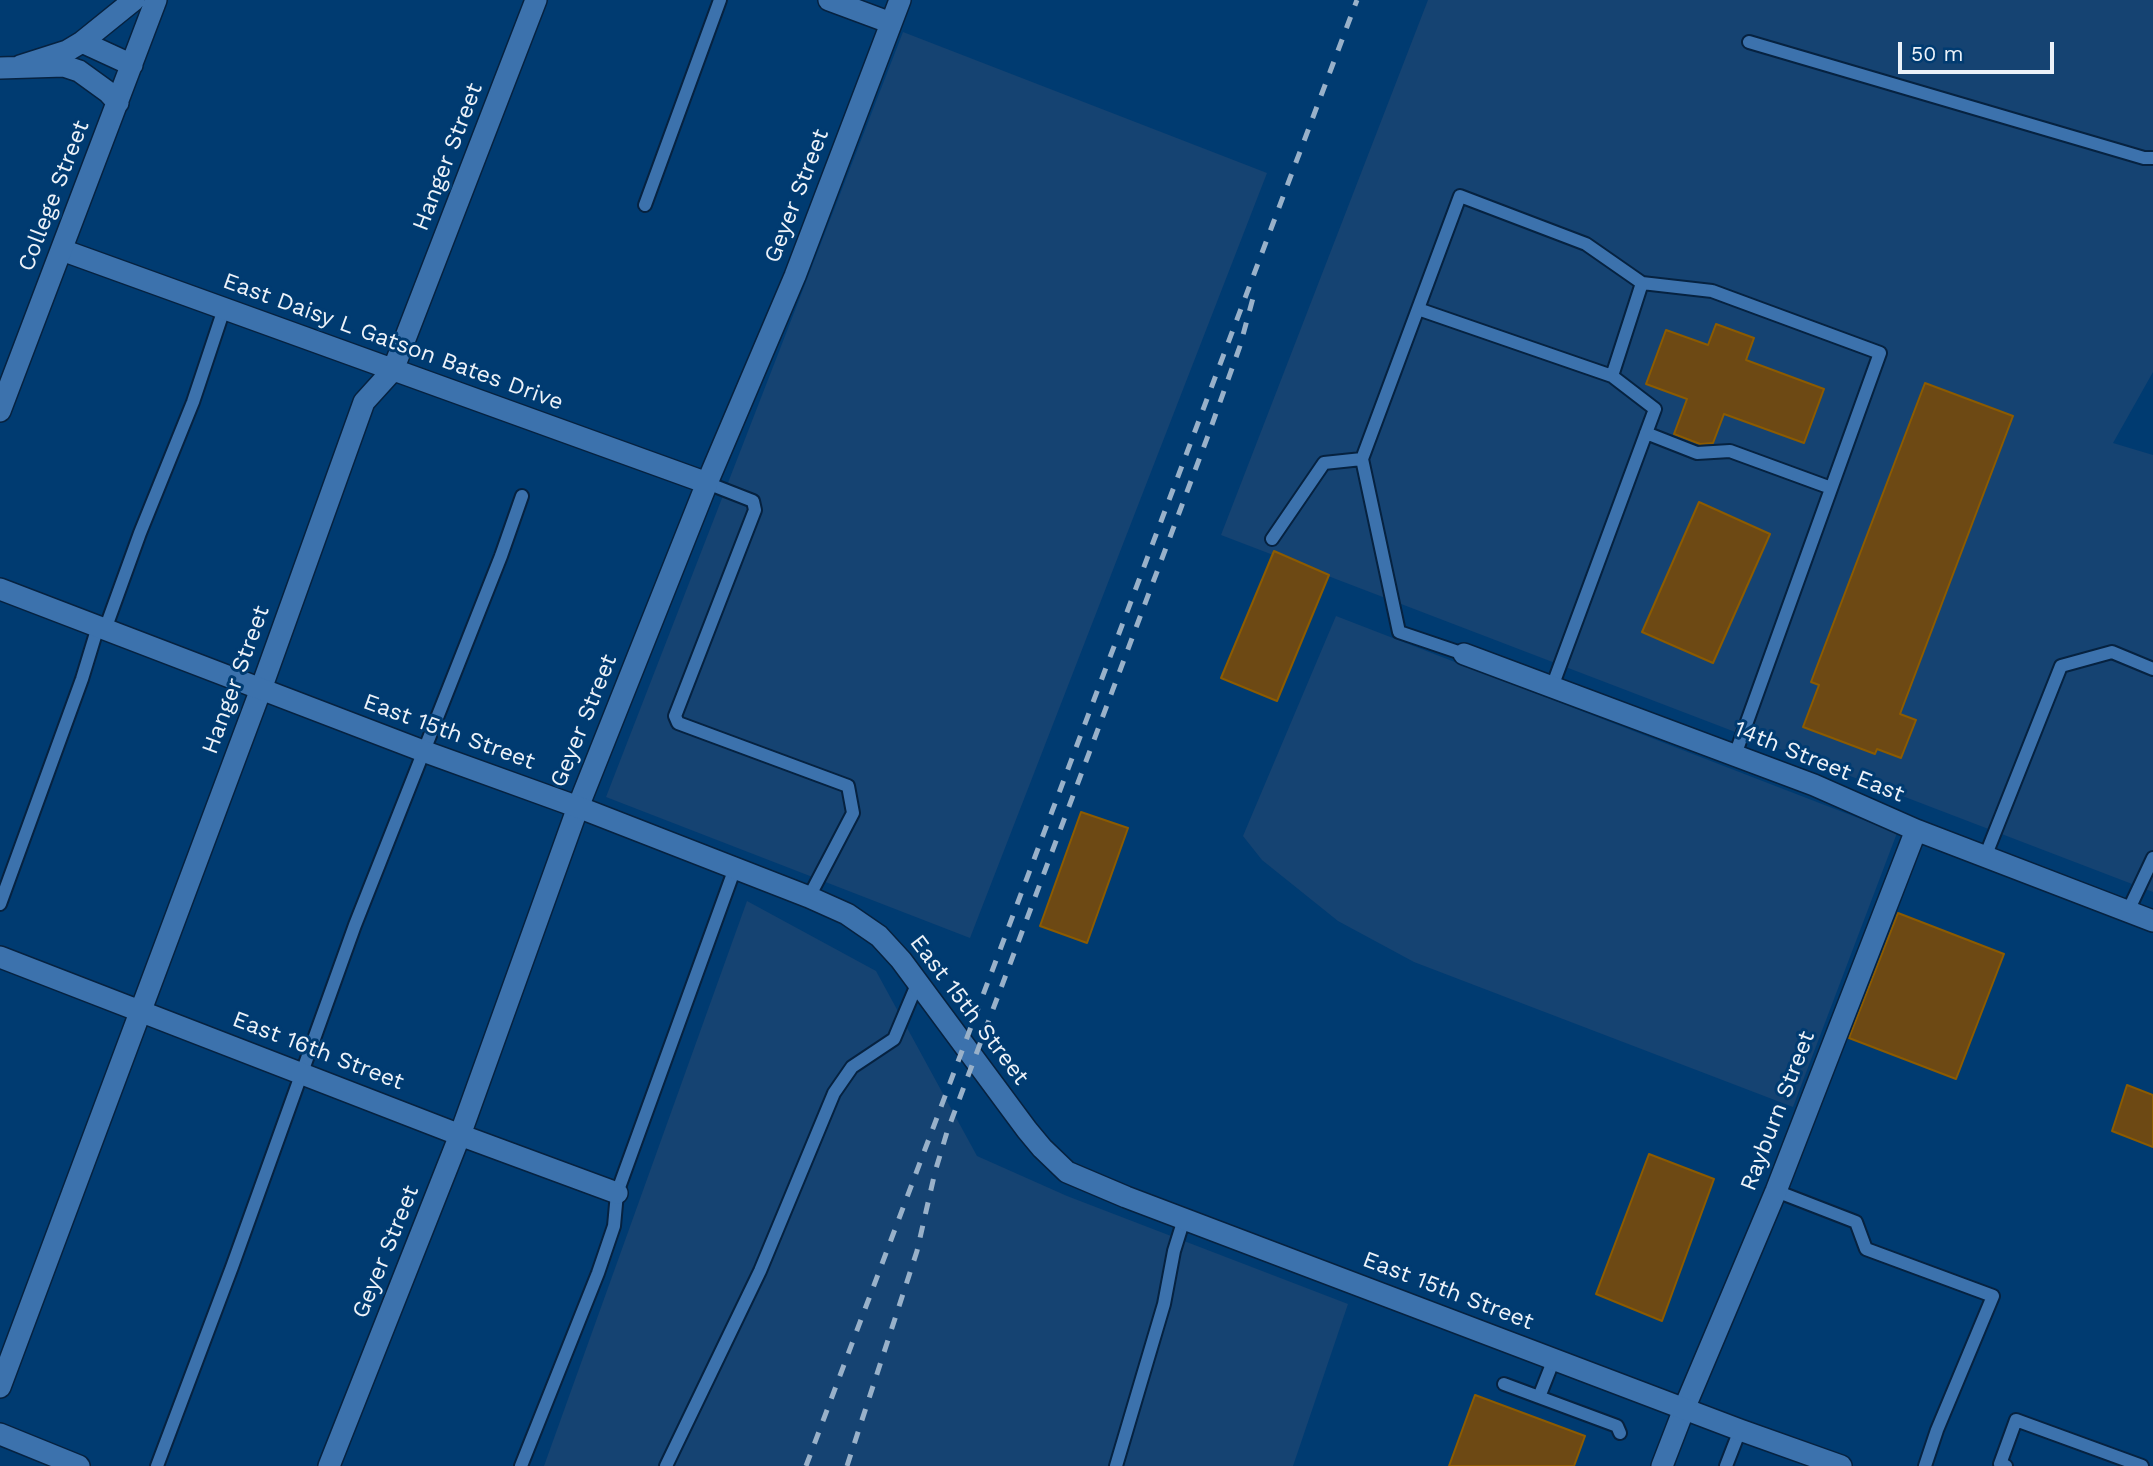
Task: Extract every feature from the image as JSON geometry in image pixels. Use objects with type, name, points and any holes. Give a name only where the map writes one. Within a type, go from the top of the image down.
[{"type":"street","points":[[10,67],[67,51],[134,0]]},
{"type":"street","name":"College Street","points":[[0,411],[156,0]]},
{"type":"street","name":"Hanger Street","points":[[0,1387],[261,689],[364,402],[393,370],[536,0]]},
{"type":"street","points":[[829,0],[891,23]]},
{"type":"street","name":"Geyer Street","points":[[329,1466],[460,1135],[578,807],[707,483],[795,276],[900,0]]},
{"type":"street","points":[[82,42],[132,65]]},
{"type":"street","points":[[10,67],[64,66],[79,71],[108,92],[118,103]]},
{"type":"street","name":"East Daisy L Gatson Bates Drive","points":[[62,250],[707,483]]},
{"type":"street","name":"East 15th Street","points":[[0,589],[578,807],[847,914],[879,936],[901,960],[1027,1130],[1067,1172],[1087,1182],[1684,1409],[1841,1466]]},
{"type":"street","name":"14th Street East","points":[[1464,654],[1814,785],[1916,830],[2153,920]]},
{"type":"street","name":"Rayburn Street","points":[[1662,1466],[1776,1191],[1916,830]]},
{"type":"street","name":"East 16th Street","points":[[0,957],[460,1135],[617,1192]]},
{"type":"street","points":[[0,1434],[79,1466]]},
{"type":"lane","points":[[645,205],[720,0]]},
{"type":"lane","points":[[1749,42],[2144,158],[2153,158]]},
{"type":"lane","points":[[1464,654],[1399,632],[1362,459],[1460,196],[1586,244],[1642,283],[1712,291],[1880,353],[1735,755]]},
{"type":"lane","points":[[1612,376],[1642,283]]},
{"type":"lane","points":[[0,904],[82,679],[96,633],[107,624],[193,402],[224,309]]},
{"type":"lane","points":[[1418,309],[1612,376],[1655,409],[1552,687]]},
{"type":"lane","points":[[1646,433],[1697,453],[1730,450],[1831,488]]},
{"type":"lane","points":[[1272,539],[1324,463],[1362,459]]},
{"type":"lane","points":[[707,483],[753,501],[755,510],[675,716],[678,723],[848,786],[853,813],[809,897]]},
{"type":"lane","points":[[157,1466],[355,925],[501,556],[522,496]]},
{"type":"lane","points":[[1985,857],[2061,666],[2112,652],[2153,669]]},
{"type":"lane","points":[[2128,911],[2153,858]]},
{"type":"lane","points":[[521,1466],[598,1273],[614,1226],[617,1192],[735,868]]},
{"type":"lane","points":[[666,1466],[760,1271],[834,1093],[852,1067],[894,1038],[918,982]]},
{"type":"lane","points":[[1776,1191],[1856,1222],[1866,1248],[1993,1296],[1937,1430],[1925,1466]]},
{"type":"lane","points":[[1116,1466],[1164,1304],[1174,1251],[1184,1219]]},
{"type":"lane","points":[[1539,1397],[1554,1359]]},
{"type":"lane","points":[[1504,1384],[1616,1426],[1620,1433]]},
{"type":"lane","points":[[2006,1466],[2000,1464],[2016,1420],[2142,1466]]},
{"type":"lane","points":[[1726,1466],[1740,1430]]},
{"type":"shaded area","points":[[1428,0],[2153,0],[2153,372],[2113,443],[2153,455],[2153,892],[1221,535]]},
{"type":"shaded area","points":[[903,32],[1267,173],[970,938],[606,797]]},
{"type":"shaded area","points":[[1336,616],[1897,833],[1793,1107],[1414,962],[1338,921],[1262,860],[1243,836]]},
{"type":"shaded area","points":[[747,901],[876,971],[977,1156],[1067,1196],[1348,1304],[1293,1466],[544,1466]]},
{"type":"building","points":[[1716,324],[1754,338],[1746,360],[1824,389],[1804,443],[1724,414],[1713,443],[1700,444],[1674,434],[1687,399],[1646,384],[1666,330],[1708,345]]},
{"type":"building","points":[[1925,383],[2013,416],[1900,714],[1916,720],[1901,758],[1877,749],[1875,754],[1803,727],[1819,685],[1811,682]]},
{"type":"building","points":[[1699,502],[1770,534],[1713,663],[1642,632]]},
{"type":"building","points":[[1274,551],[1329,575],[1277,701],[1221,678]]},
{"type":"building","points":[[1081,812],[1128,828],[1087,943],[1040,926]]},
{"type":"building","points":[[1898,913],[2004,954],[1956,1079],[1849,1038]]},
{"type":"building","points":[[2127,1085],[2153,1095],[2153,1147],[2112,1131]]},
{"type":"building","points":[[1649,1154],[1714,1179],[1662,1321],[1596,1294]]},
{"type":"building","points":[[1475,1395],[1585,1436],[1574,1466],[1449,1466]]},
{"type":"railway","points":[[806,1466],[1357,0]]},
{"type":"railway","points":[[847,1466],[917,1251],[947,1132],[1209,433],[1240,346],[1253,298]]}]
